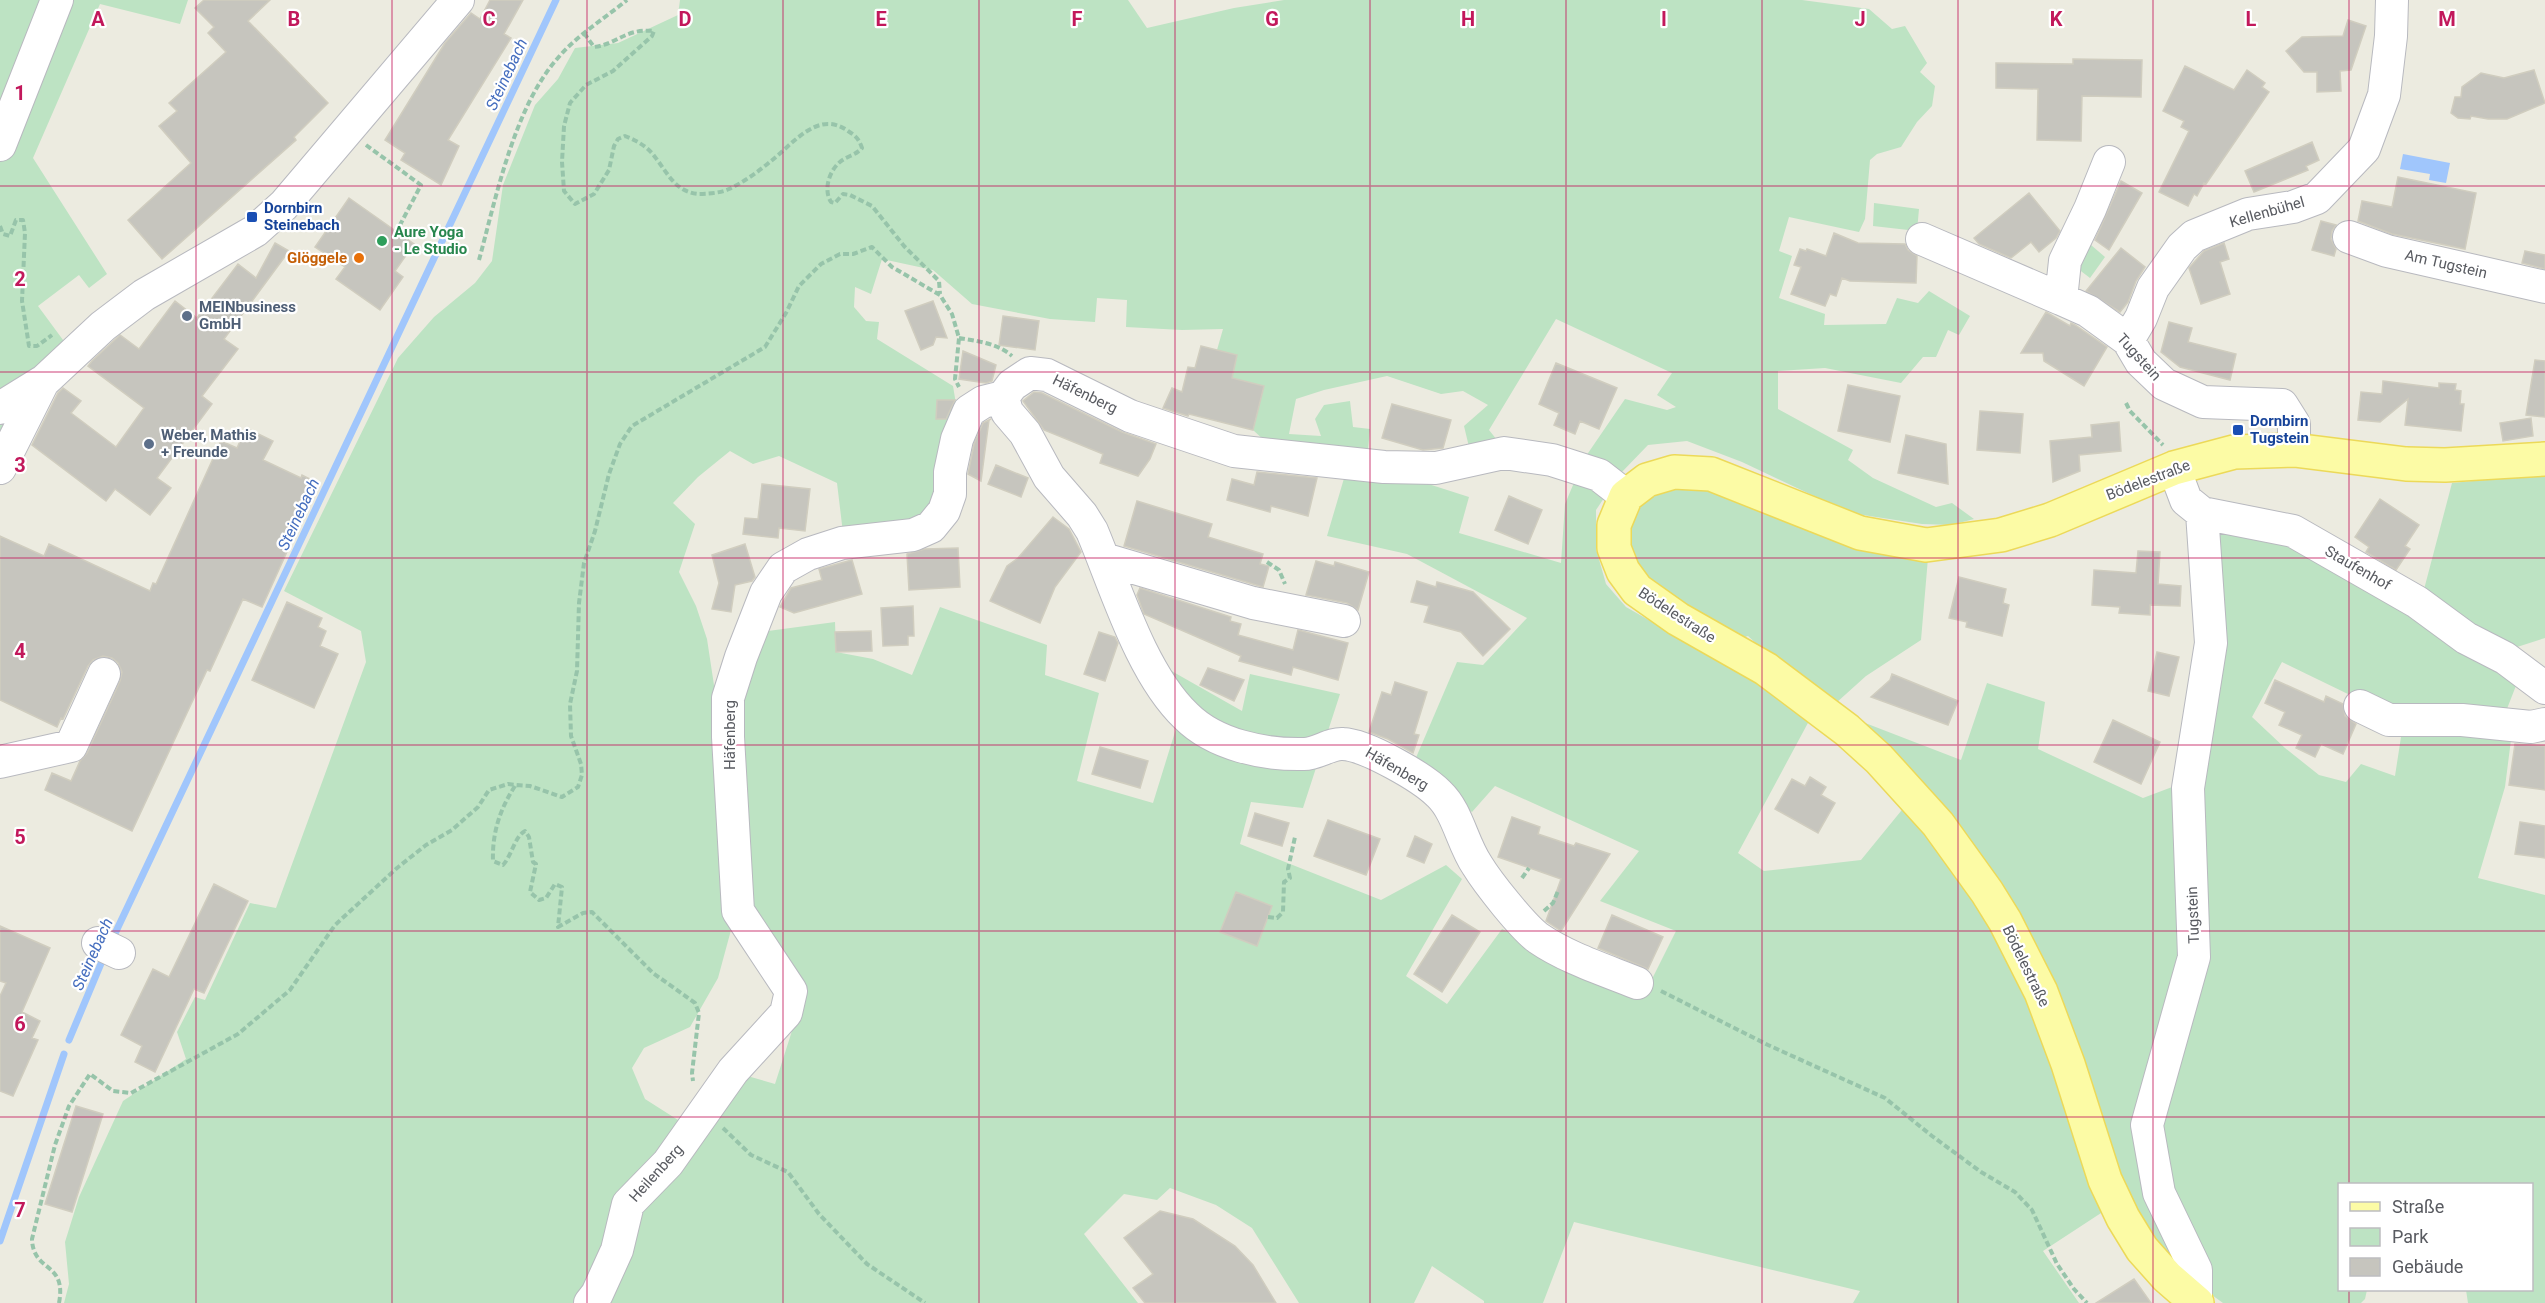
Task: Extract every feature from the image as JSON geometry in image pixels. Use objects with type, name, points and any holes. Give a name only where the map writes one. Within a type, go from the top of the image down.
[{"type":"main road","name":"Bödelestraße","points":[[2197,1303],[2167,1277],[2142,1249],[2123,1218],[2105,1180],[2068,1064],[2041,992],[2005,921],[1938,824],[1879,759],[1847,730],[1766,669],[1678,619],[1637,590],[1623,571],[1614,548],[1614,525],[1626,496],[1647,480],[1674,472],[1711,474],[1860,533],[1926,545],[2001,535],[2050,520],[2169,459],[2234,452],[2294,450],[2406,464],[2483,464],[2545,459]]},
{"type":"street","points":[[0,144],[57,0]]},
{"type":"street","points":[[0,408],[43,382],[109,321],[144,295],[255,231],[284,205],[458,0]]},
{"type":"street","name":"Kellenbühel","points":[[2128,340],[2141,318],[2153,288],[2182,247],[2194,236],[2248,214],[2293,207],[2317,198],[2342,175],[2364,149],[2384,95],[2391,36],[2392,0]]},
{"type":"street","points":[[2061,299],[2065,261],[2091,209],[2109,162]]},
{"type":"street","name":"Am Tugstein","points":[[2349,237],[2387,251],[2545,287]]},
{"type":"street","name":"Tugstein","points":[[1922,239],[2088,311],[2128,340],[2141,362],[2164,384],[2203,402],[2282,405],[2294,424],[2294,450]]},
{"type":"street","points":[[969,411],[983,402],[1003,397],[1012,385],[1030,373]]},
{"type":"street","name":"Häfenberg","points":[[1030,373],[1047,375],[1130,416],[1234,451],[1384,467],[1436,468],[1504,453],[1552,460],[1599,475],[1626,496]]},
{"type":"street","points":[[0,468],[43,382]]},
{"type":"street","name":"Häfenberg","points":[[1003,397],[1007,412],[1025,433],[1049,477],[1082,515],[1092,531],[1151,668],[1186,716],[1232,743],[1258,750],[1306,755],[1341,743],[1363,748],[1402,769],[1438,793],[1452,811],[1462,839],[1476,865],[1537,937],[1586,962],[1637,982]]},
{"type":"street","name":"Häfenberg","points":[[705,1114],[733,1071],[786,1013],[791,991],[738,911],[728,698],[741,657],[766,593],[783,568],[808,554],[842,543],[913,535],[931,527],[944,512],[950,494],[950,472],[957,439],[969,411]]},
{"type":"street","points":[[2169,459],[2186,500],[2202,513]]},
{"type":"street","name":"Tugstein","points":[[2197,1303],[2196,1270],[2159,1193],[2147,1125],[2194,957],[2188,788],[2211,643],[2202,513]]},
{"type":"street","name":"Staufenhof","points":[[2202,513],[2293,531],[2408,596],[2466,638],[2505,658],[2545,688]]},
{"type":"street","points":[[1104,560],[1253,603],[1344,621]]},
{"type":"street","points":[[0,762],[71,746],[104,674]]},
{"type":"street","points":[[2360,706],[2390,720],[2462,720],[2531,727],[2545,724]]},
{"type":"street","name":"Heilenberg","points":[[590,1303],[597,1294],[617,1250],[628,1204],[669,1163],[705,1114]]},
{"type":"path","points":[[479,260],[508,159],[520,125],[541,82],[557,59],[584,33],[627,0]]},
{"type":"path","points":[[584,33],[594,47],[603,46],[639,29],[654,31],[652,36],[613,71],[586,85],[570,103],[564,126],[562,162],[564,191],[575,204],[594,194],[609,170],[614,146],[618,139],[625,136],[639,142],[654,155],[669,178],[681,189],[695,194],[706,194],[729,189],[772,161],[796,137],[812,128],[831,123],[845,128],[859,138],[862,148],[855,155],[845,158],[833,171],[826,186],[826,196],[831,202],[835,202],[843,194],[850,195],[872,206],[904,246],[939,281],[940,295]]},
{"type":"path","points":[[360,141],[421,185],[400,225]]},
{"type":"path","points":[[0,226],[3,234],[10,236],[16,220],[23,220],[25,233],[22,301],[29,346],[37,346],[57,331]]},
{"type":"path","points":[[59,1303],[62,1289],[57,1274],[37,1259],[32,1251],[32,1239],[55,1145],[69,1106],[90,1074],[113,1091],[131,1093],[238,1034],[290,990],[335,925],[426,845],[452,830],[478,807],[489,790],[508,784],[530,786],[562,796],[578,786],[582,775],[571,736],[570,704],[577,671],[579,603],[584,563],[595,531],[609,474],[620,444],[632,426],[765,347],[799,286],[829,258],[872,247],[892,267],[940,295],[952,314],[959,338],[956,379],[969,411]]},
{"type":"path","points":[[959,338],[983,342],[1006,351],[1030,373]]},
{"type":"path","points":[[2126,404],[2130,411],[2161,442],[2169,459]]},
{"type":"path","points":[[1267,562],[1275,566],[1283,575],[1285,589],[1283,591]]},
{"type":"path","points":[[515,785],[506,798],[499,816],[493,861],[503,866],[521,833],[525,831],[529,837],[533,862],[536,864],[530,892],[539,900],[546,898],[555,884],[562,887],[558,927],[582,912],[592,912],[653,973],[695,1003],[699,1013],[692,1073],[705,1114],[751,1155],[788,1172],[819,1214],[867,1264],[925,1303]]},
{"type":"path","points":[[1268,917],[1277,918],[1283,912],[1284,882],[1290,878],[1288,869],[1295,837]]},
{"type":"path","points":[[1521,878],[1529,868]]},
{"type":"path","points":[[1539,916],[1554,903],[1558,891]]},
{"type":"path","points":[[1637,982],[1659,990],[1768,1046],[1878,1094],[1982,1172],[2015,1192],[2032,1210],[2057,1264],[2074,1290],[2087,1303]]},
{"type":"green space","points":[[0,0],[188,0],[180,24],[100,4],[33,158],[107,274],[89,288],[79,275],[38,306],[66,344],[0,447]]},
{"type":"green space","points":[[680,0],[1128,0],[1147,28],[1234,8],[1284,0],[1802,0],[1869,9],[1892,29],[1905,26],[1927,63],[1920,72],[1935,86],[1932,106],[1917,122],[1901,147],[1877,154],[1870,160],[1865,219],[1859,232],[1789,217],[1779,251],[1792,256],[1779,298],[1825,314],[1824,325],[1886,324],[1897,298],[1918,303],[1929,291],[1970,316],[1959,335],[1948,330],[1936,357],[1923,357],[1901,383],[1825,368],[1778,371],[1778,409],[1853,450],[1848,460],[1873,478],[1936,507],[1952,503],[1974,519],[1951,525],[1922,524],[1850,513],[1742,462],[1687,441],[1648,445],[1620,474],[1596,510],[1596,549],[1606,584],[1626,607],[1750,678],[1809,721],[1738,853],[1764,871],[1861,860],[1919,789],[1860,721],[1961,760],[1987,683],[2045,702],[2038,749],[2143,798],[2196,778],[2211,522],[2268,531],[2519,678],[2503,719],[2383,711],[2282,662],[2252,717],[2285,748],[2319,775],[2346,782],[2361,764],[2395,776],[2403,724],[2512,732],[2505,787],[2478,878],[2545,895],[2545,1303],[2468,1303],[2466,1291],[2533,1291],[2533,1183],[2338,1183],[2338,1291],[2367,1291],[2365,1299],[2361,1303],[2223,1303],[2162,1259],[2124,1198],[2043,1251],[2079,1303],[1853,1303],[1860,1291],[1574,1222],[1543,1303],[1484,1303],[1432,1266],[1414,1303],[1299,1303],[1252,1228],[1216,1205],[1170,1188],[1157,1200],[1124,1194],[1084,1234],[1138,1303],[64,1303],[69,1284],[65,1242],[79,1197],[123,1101],[186,1059],[177,1032],[195,997],[205,1000],[250,903],[276,908],[366,662],[361,631],[284,591],[398,358],[434,317],[475,283],[492,261],[503,185],[535,105],[558,79],[575,48],[618,43],[678,15]],"holes":[[[882,259],[933,270],[972,304],[1050,319],[1095,322],[1097,298],[1127,300],[1126,327],[1182,330],[1223,329],[1217,350],[1237,355],[1232,378],[1264,386],[1253,430],[1265,441],[1368,450],[1370,429],[1353,427],[1350,401],[1324,405],[1315,419],[1321,436],[1289,434],[1296,399],[1324,390],[1387,376],[1441,394],[1463,391],[1488,405],[1464,426],[1469,447],[1497,440],[1489,430],[1556,319],[1672,373],[1657,395],[1676,407],[1667,410],[1625,399],[1584,459],[1565,504],[1561,563],[1459,533],[1469,497],[1419,481],[1345,475],[1327,536],[1407,554],[1527,618],[1483,665],[1457,662],[1412,767],[1472,812],[1495,786],[1639,851],[1600,901],[1676,931],[1643,997],[1502,929],[1447,1004],[1406,976],[1462,879],[1446,865],[1381,900],[1240,844],[1251,802],[1303,808],[1340,694],[1250,674],[1242,711],[1161,665],[1183,706],[1153,803],[1077,781],[1099,693],[1045,675],[1047,645],[940,607],[912,675],[873,659],[836,652],[835,622],[768,631],[717,705],[707,639],[696,606],[679,572],[695,524],[673,503],[698,477],[730,451],[753,464],[779,456],[837,483],[843,533],[929,516],[958,416],[953,386],[877,339],[879,322],[866,321],[854,307],[855,287],[871,294]],[[734,919],[799,1009],[775,1084],[737,1073],[689,1127],[645,1099],[632,1068],[644,1048],[690,1027],[718,978]]]},
{"type":"green space","points":[[1874,203],[1919,209],[1917,231],[1873,226]]},
{"type":"green space","points":[[2084,239],[2105,257],[2090,278],[2073,265]]},
{"type":"green space","points":[[2545,474],[2545,638],[2514,648],[2422,597],[2452,483]]},
{"type":"green space","points":[[1707,487],[1928,558],[1921,640],[1866,676],[1836,703],[1779,664],[1748,636],[1742,638],[1656,590],[1637,568],[1629,543],[1632,517],[1648,498],[1666,488]]},
{"type":"water","points":[[2403,154],[2450,163],[2446,183],[2429,180],[2430,174],[2400,169]]},
{"type":"building","points":[[204,0],[270,0],[248,21],[328,103],[294,137],[296,140],[162,259],[128,220],[191,163],[159,126],[177,111],[169,103],[226,52],[208,33],[214,27],[195,8]]},
{"type":"building","points":[[490,0],[523,0],[504,34],[511,38],[448,140],[459,146],[441,185],[401,160],[405,153],[385,140],[445,43],[471,13],[480,19]]},
{"type":"building","points":[[2348,20],[2366,26],[2351,70],[2340,71],[2341,91],[2317,92],[2317,72],[2304,72],[2286,51],[2302,37],[2343,36]]},
{"type":"building","points":[[2073,59],[2142,60],[2141,97],[2082,96],[2081,141],[2037,140],[2038,89],[1996,88],[1996,63],[2073,64]]},
{"type":"building","points":[[2185,66],[2234,90],[2247,70],[2265,83],[2262,87],[2269,92],[2206,184],[2204,183],[2197,196],[2194,194],[2188,206],[2159,192],[2189,131],[2181,127],[2184,121],[2163,111]]},
{"type":"building","points":[[2534,70],[2545,103],[2507,119],[2471,116],[2470,119],[2458,118],[2451,113],[2455,97],[2461,97],[2462,87],[2481,73],[2504,78]]},
{"type":"building","points":[[2312,142],[2319,160],[2306,166],[2308,170],[2254,192],[2245,171]]},
{"type":"building","points":[[2398,177],[2476,193],[2465,249],[2392,234],[2358,221],[2362,201],[2392,207]]},
{"type":"building","points":[[2121,181],[2142,193],[2109,250],[2095,240]]},
{"type":"building","points":[[2029,193],[2060,231],[2056,238],[2039,252],[2031,242],[2011,258],[1979,244],[1974,238]]},
{"type":"building","name":"Glöggele","points":[[349,198],[414,244],[395,271],[403,277],[380,310],[336,279],[345,267],[315,247]]},
{"type":"building","points":[[2321,221],[2336,225],[2331,239],[2336,249],[2334,256],[2312,250]]},
{"type":"building","points":[[1834,233],[1858,243],[1905,244],[1908,250],[1917,256],[1916,283],[1850,281],[1842,278],[1836,296],[1830,294],[1825,306],[1791,294],[1801,267],[1794,265],[1800,249],[1806,251],[1807,249],[1826,256]]},
{"type":"building","points":[[275,243],[289,251],[224,339],[238,349],[202,396],[212,404],[157,478],[171,488],[150,515],[115,489],[106,501],[32,445],[58,393],[63,388],[81,401],[71,413],[116,447],[144,408],[88,366],[120,335],[139,349],[175,301],[197,318],[238,264],[256,278]]},
{"type":"building","points":[[2224,243],[2229,259],[2220,262],[2230,294],[2201,304],[2189,268],[2204,251]]},
{"type":"building","points":[[2121,248],[2145,267],[2136,281],[2128,302],[2120,312],[2086,291]]},
{"type":"building","points":[[2525,251],[2545,255],[2545,269],[2522,263]]},
{"type":"building","points":[[933,301],[947,338],[936,337],[933,345],[921,350],[905,311]]},
{"type":"building","points":[[2046,312],[2070,326],[2071,323],[2075,325],[2107,347],[2084,386],[2044,361],[2043,353],[2021,353]]},
{"type":"building","points":[[1003,316],[1039,321],[1035,350],[999,345]]},
{"type":"building","points":[[2169,322],[2192,328],[2188,342],[2236,354],[2230,380],[2180,367],[2161,352]]},
{"type":"building","points":[[1201,346],[1237,355],[1232,378],[1264,386],[1253,430],[1189,414],[1188,416],[1163,408],[1172,388],[1182,392],[1188,367],[1195,368]]},
{"type":"building","points":[[963,351],[996,365],[992,381],[986,383],[959,379]]},
{"type":"building","points":[[2535,360],[2545,361],[2545,417],[2526,415]]},
{"type":"building","points":[[1556,363],[1617,388],[1599,429],[1580,421],[1575,434],[1554,425],[1559,413],[1539,404]]},
{"type":"building","points":[[2383,381],[2439,388],[2439,383],[2456,384],[2455,390],[2461,391],[2460,404],[2464,404],[2461,431],[2405,425],[2408,399],[2380,422],[2358,420],[2361,392],[2382,394]]},
{"type":"building","points":[[1848,385],[1900,396],[1890,442],[1838,431]]},
{"type":"building","points":[[1034,392],[1042,393],[1122,432],[1156,444],[1150,459],[1138,476],[1100,463],[1103,454],[1044,430],[1023,401]]},
{"type":"building","points":[[937,400],[955,400],[946,419],[936,419]]},
{"type":"building","points":[[1392,404],[1451,420],[1443,448],[1423,450],[1382,438]]},
{"type":"building","points":[[1980,411],[2023,414],[2020,453],[1977,450]]},
{"type":"building","points":[[2531,418],[2533,436],[2503,441],[2500,423]]},
{"type":"building","points":[[989,420],[981,481],[968,474],[974,444],[983,423]]},
{"type":"building","points":[[2119,422],[2121,451],[2079,455],[2080,471],[2053,482],[2050,441],[2092,437],[2091,425]]},
{"type":"building","points":[[246,428],[273,441],[263,460],[301,478],[302,475],[318,483],[262,607],[243,599],[210,671],[207,670],[132,831],[45,790],[52,773],[71,781],[80,761],[87,753],[120,681],[122,672],[118,663],[112,658],[103,656],[93,660],[57,727],[0,700],[0,536],[44,556],[49,544],[150,591],[153,583],[156,584],[221,441],[237,448]]},
{"type":"building","points":[[1906,435],[1946,444],[1948,484],[1898,473]]},
{"type":"building","points":[[996,465],[1028,478],[1021,497],[988,484]]},
{"type":"building","points":[[1257,472],[1317,478],[1308,516],[1271,506],[1270,512],[1227,500],[1232,479],[1254,485]]},
{"type":"building","points":[[762,484],[810,489],[805,531],[779,528],[778,538],[743,534],[745,518],[758,519]]},
{"type":"building","points":[[1509,496],[1542,510],[1528,544],[1495,530]]},
{"type":"building","points":[[2380,499],[2419,525],[2405,546],[2410,549],[2396,570],[2366,552],[2369,547],[2355,537]]},
{"type":"building","points":[[1137,501],[1212,524],[1208,537],[1263,554],[1260,564],[1269,566],[1263,587],[1124,546]]},
{"type":"building","points":[[1053,517],[1069,529],[1081,552],[1055,587],[1040,623],[990,601],[1007,566],[1018,558]]},
{"type":"building","points":[[745,544],[755,577],[752,581],[735,585],[731,612],[712,609],[719,583],[712,555]]},
{"type":"building","points":[[958,548],[960,587],[909,590],[907,554],[925,549]]},
{"type":"building","points":[[2138,551],[2160,552],[2158,584],[2181,586],[2180,606],[2150,605],[2150,615],[2119,613],[2120,607],[2092,605],[2094,570],[2136,573]]},
{"type":"building","points":[[852,560],[862,594],[794,613],[780,607],[791,588],[822,580],[819,569]]},
{"type":"building","points":[[1316,561],[1334,566],[1335,562],[1369,572],[1358,610],[1347,603],[1306,595]]},
{"type":"building","points":[[1959,577],[2006,589],[2003,603],[2009,605],[2002,636],[1966,627],[1967,622],[1949,618]]},
{"type":"building","points":[[1417,581],[1436,587],[1437,582],[1473,592],[1510,629],[1483,656],[1461,632],[1424,622],[1429,606],[1411,602]]},
{"type":"building","points":[[1140,588],[1231,617],[1230,621],[1241,624],[1238,635],[1293,650],[1298,630],[1348,643],[1338,680],[1293,667],[1291,675],[1239,661],[1241,656],[1144,614],[1137,595]]},
{"type":"building","points":[[287,602],[322,618],[318,627],[326,631],[320,646],[338,654],[314,708],[252,680]]},
{"type":"building","points":[[913,606],[914,636],[908,636],[908,645],[883,646],[881,608]]},
{"type":"building","points":[[871,631],[872,651],[836,652],[835,632]]},
{"type":"building","points":[[1099,632],[1115,637],[1118,643],[1105,681],[1084,674]]},
{"type":"building","points":[[2157,652],[2179,657],[2169,696],[2148,691]]},
{"type":"building","points":[[1208,668],[1244,680],[1234,701],[1200,685]]},
{"type":"building","points":[[1892,674],[1958,701],[1948,725],[1871,697],[1890,680]]},
{"type":"building","points":[[2275,680],[2324,702],[2326,696],[2343,704],[2345,716],[2356,724],[2343,754],[2321,744],[2315,757],[2296,748],[2302,735],[2279,725],[2285,712],[2265,703]]},
{"type":"building","points":[[1395,682],[1427,692],[1414,734],[1419,735],[1413,753],[1388,739],[1369,732],[1382,692],[1391,695]]},
{"type":"building","points":[[2113,720],[2160,742],[2141,784],[2094,762]]},
{"type":"building","points":[[2515,744],[2545,746],[2545,790],[2509,785]]},
{"type":"building","points":[[1100,747],[1148,761],[1140,788],[1092,774]]},
{"type":"building","points":[[1810,777],[1826,787],[1821,795],[1835,803],[1818,833],[1775,809],[1792,779],[1805,786]]},
{"type":"building","points":[[1255,813],[1289,823],[1282,846],[1248,836]]},
{"type":"building","points":[[1512,817],[1540,827],[1538,834],[1574,846],[1576,843],[1610,854],[1561,931],[1546,921],[1561,879],[1498,857]]},
{"type":"building","points":[[1328,820],[1380,839],[1366,875],[1314,856]]},
{"type":"building","points":[[2520,822],[2545,826],[2545,858],[2515,854]]},
{"type":"building","points":[[1415,836],[1432,844],[1424,863],[1407,856]]},
{"type":"building","points":[[214,884],[248,901],[204,993],[194,989],[155,1072],[135,1062],[142,1046],[121,1035],[153,969],[169,977]]},
{"type":"building","points":[[1236,892],[1272,906],[1257,946],[1220,932]]},
{"type":"building","points":[[1452,915],[1480,932],[1442,992],[1414,974]]},
{"type":"building","points":[[1612,915],[1663,937],[1648,969],[1598,948]]},
{"type":"building","points":[[0,926],[50,948],[22,1012],[40,1021],[32,1038],[38,1040],[13,1096],[0,1091],[0,996],[6,983],[0,981]]},
{"type":"building","points":[[76,1106],[103,1114],[72,1212],[45,1204]]},
{"type":"building","points":[[1160,1211],[1193,1219],[1235,1246],[1253,1265],[1276,1303],[1145,1303],[1133,1288],[1153,1274],[1124,1238]]},
{"type":"building","points":[[2134,1279],[2151,1303],[2096,1303]]},
{"type":"waterway","name":"Steinebach","points":[[111,942],[556,0]]},
{"type":"waterway","name":"Steinebach","points":[[69,1040],[105,954]]},
{"type":"waterway","name":"Steinebach","points":[[0,1241],[64,1054]]},
{"type":"place","name":"Dornbirn Steinebach","points":[[252,217]]},
{"type":"place","name":"Aure Yoga - Le Studio","points":[[382,241]]},
{"type":"place","name":"Glöggele","points":[[359,258]]},
{"type":"place","name":"MEINbusiness GmbH","points":[[187,316]]},
{"type":"place","name":"Dornbirn Tugstein","points":[[2238,430]]},
{"type":"place","name":"Weber, Mathis + Freunde","points":[[149,444]]}]
